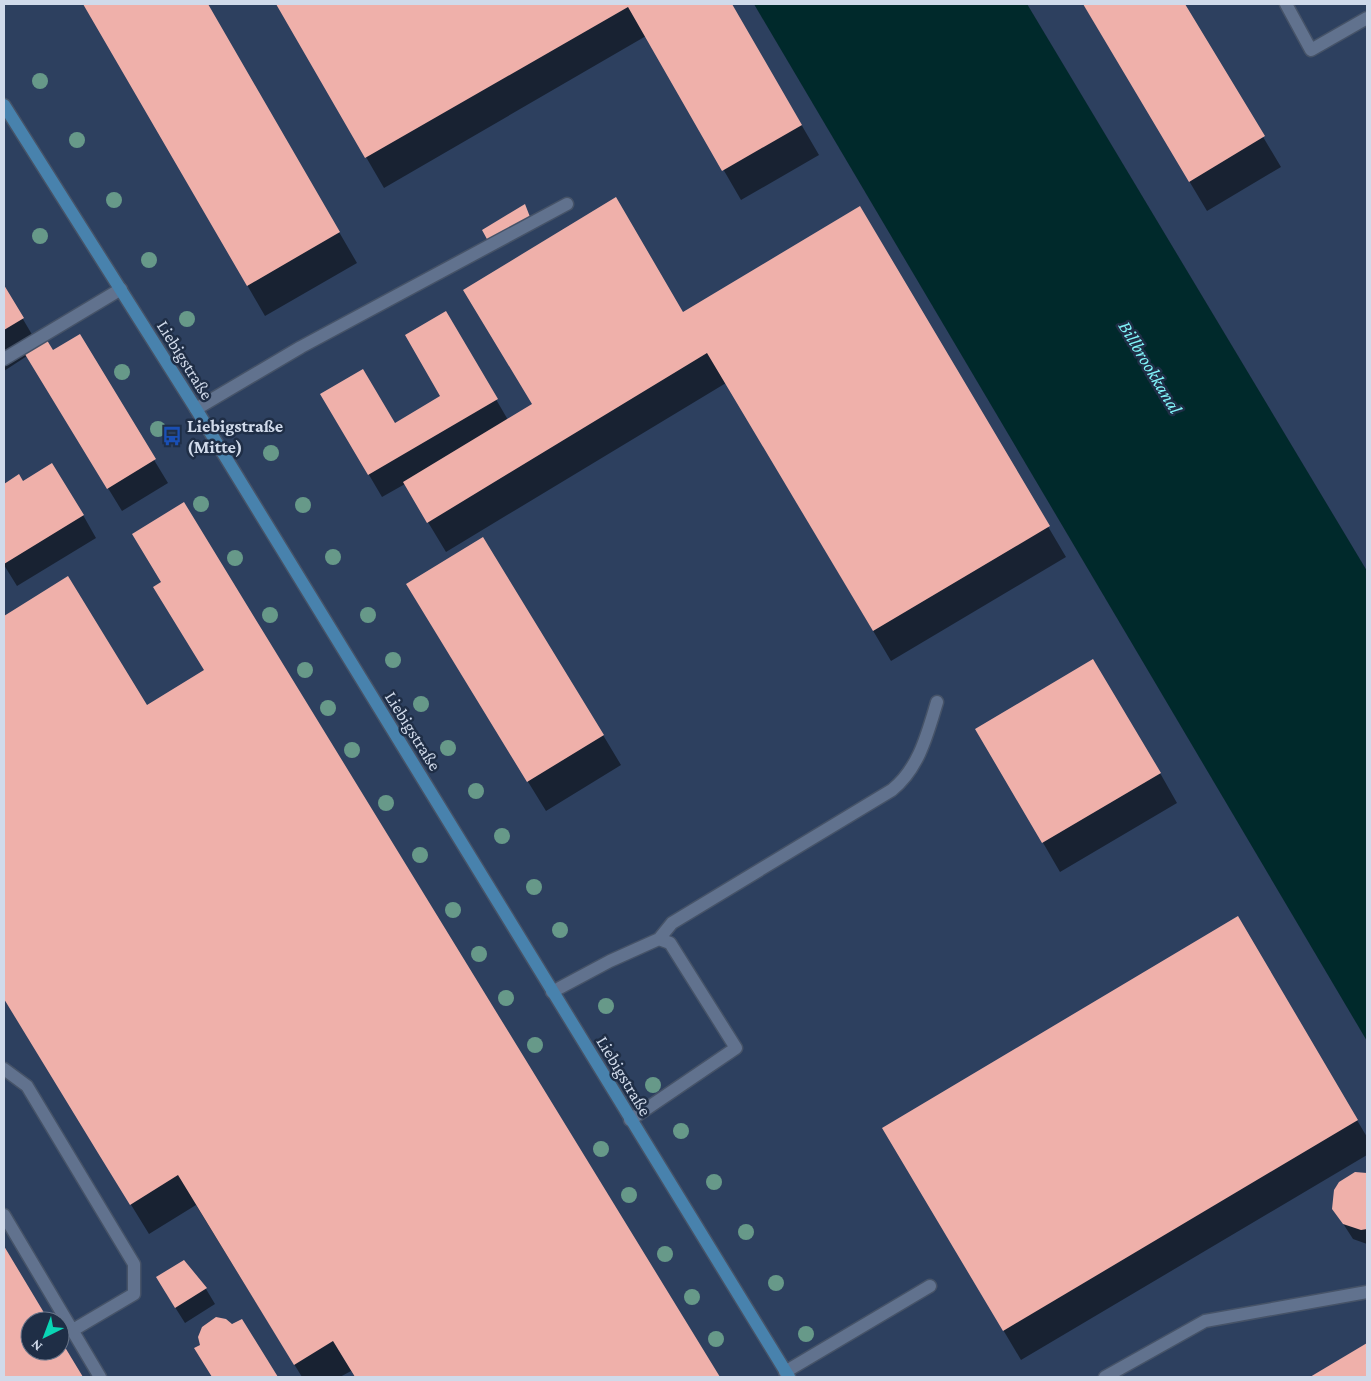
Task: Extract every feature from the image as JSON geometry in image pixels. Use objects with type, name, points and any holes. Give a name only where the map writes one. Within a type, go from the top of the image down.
[{"type":"main road","name":"Liebigstraße","points":[[4,105],[196,409],[787,1374]]},
{"type":"lane","points":[[1286,4],[1311,50],[1367,18]]},
{"type":"lane","points":[[196,409],[301,347],[567,204]]},
{"type":"lane","points":[[4,359],[121,289]]},
{"type":"lane","points":[[552,992],[610,961],[659,939],[672,923],[892,790],[904,780],[915,765],[937,702]]},
{"type":"lane","points":[[630,1120],[736,1048],[670,943],[659,939]]},
{"type":"lane","points":[[4,1069],[27,1086],[134,1264],[134,1294],[73,1330]]},
{"type":"lane","points":[[4,1215],[100,1377]]},
{"type":"lane","points":[[787,1374],[930,1286]]},
{"type":"lane","points":[[1105,1377],[1205,1321],[1367,1292]]},
{"type":"shaded area","points":[[4,4],[754,4],[1367,1041],[1367,1377],[4,1377]]},
{"type":"shaded area","points":[[1027,4],[1367,4],[1367,571]]},
{"type":"water","name":"Billbrookkanal","points":[[754,4],[1027,4],[1367,571],[1367,1041]]},
{"type":"building","points":[[83,4],[208,4],[340,232],[247,286]]},
{"type":"building","points":[[276,4],[732,4],[802,125],[722,171],[628,7],[365,158]]},
{"type":"building","points":[[1083,4],[1185,4],[1265,136],[1189,182]]},
{"type":"building","points":[[616,197],[683,312],[860,206],[1050,526],[873,631],[707,353],[427,523],[403,482],[532,404],[463,290]]},
{"type":"building","points":[[525,204],[530,217],[488,241],[482,230]]},
{"type":"building","points":[[4,285],[24,318],[4,330]]},
{"type":"building","points":[[446,311],[498,399],[368,475],[320,394],[363,369],[395,423],[440,396],[405,335]]},
{"type":"building","points":[[80,334],[156,459],[107,489],[23,351],[45,337],[53,350]]},
{"type":"building","points":[[52,463],[84,515],[4,564],[4,484],[19,474],[23,481]]},
{"type":"building","points":[[184,502],[720,1377],[355,1377],[333,1341],[294,1365],[178,1175],[130,1205],[98,1153],[4,999],[4,616],[68,576],[147,705],[204,670],[153,587],[161,582],[132,534]]},
{"type":"building","points":[[483,537],[604,735],[527,782],[406,584]]},
{"type":"building","points":[[1093,659],[1161,773],[1042,843],[975,729]]},
{"type":"building","points":[[1238,916],[1358,1120],[1003,1331],[882,1128]]},
{"type":"building","points":[[1355,1172],[1367,1173],[1367,1229],[1361,1230],[1343,1224],[1332,1209],[1334,1190],[1339,1182]]},
{"type":"building","points":[[4,1246],[43,1311],[20,1311],[20,1361],[70,1361],[70,1356],[83,1377],[4,1377]]},
{"type":"building","points":[[184,1260],[207,1288],[175,1308],[156,1277]]},
{"type":"building","points":[[216,1317],[226,1319],[232,1324],[242,1319],[278,1377],[212,1377],[194,1348],[200,1345],[198,1337],[202,1327]]},
{"type":"building","points":[[1367,1343],[1367,1377],[1310,1377]]},
{"type":"place","name":"Liebigstraße (Mitte)","points":[[172,436]]}]
